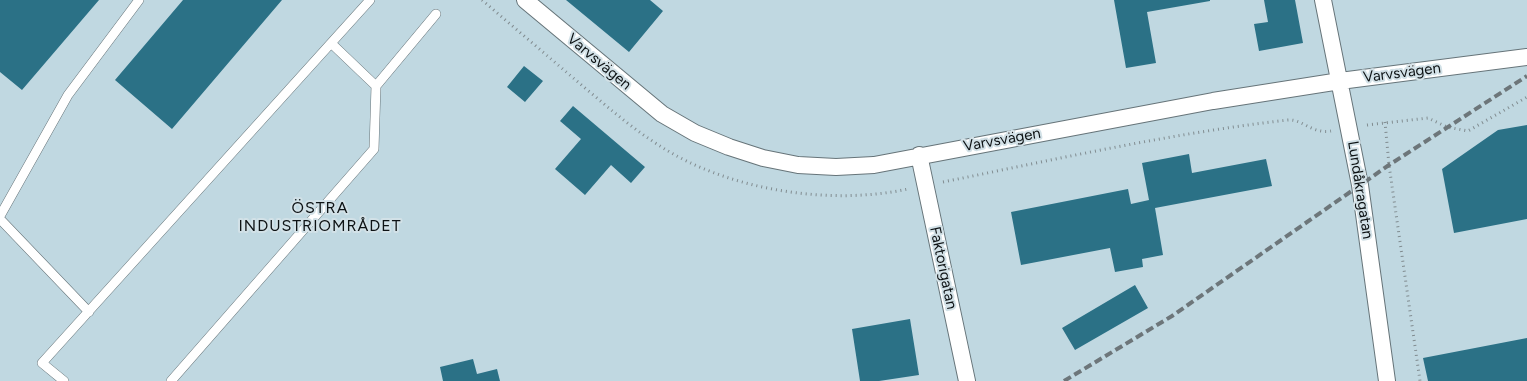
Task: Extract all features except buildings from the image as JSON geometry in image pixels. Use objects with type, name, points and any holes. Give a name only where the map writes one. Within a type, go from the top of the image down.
[{"type":"street","name":"Varvsvägen","points":[[525,0],[662,114],[696,133],[729,148],[763,158],[798,165],[836,167],[874,165],[1213,101],[1340,81],[1527,57]]},
{"type":"street","name":"Lundåkragatan","points":[[1323,0],[1360,185],[1388,381]]},
{"type":"street","name":"Faktorigatan","points":[[919,156],[967,381]]},
{"type":"lane","points":[[89,312],[0,217],[68,96],[139,0]]},
{"type":"lane","points":[[64,381],[42,363],[370,0]]},
{"type":"lane","points":[[171,381],[374,149],[376,86],[436,14]]},
{"type":"lane","points":[[332,44],[376,86]]},
{"type":"path","points":[[1385,122],[1389,165],[1420,381]]},
{"type":"shaded area","points":[[0,0],[1527,0],[1527,381],[0,381]]},
{"type":"railway","points":[[1064,381],[1172,316],[1389,165],[1527,76]]},
{"type":"district","name":"ÖSTRA INDUSTRIOMRÅDET","points":[[320,217]]}]
